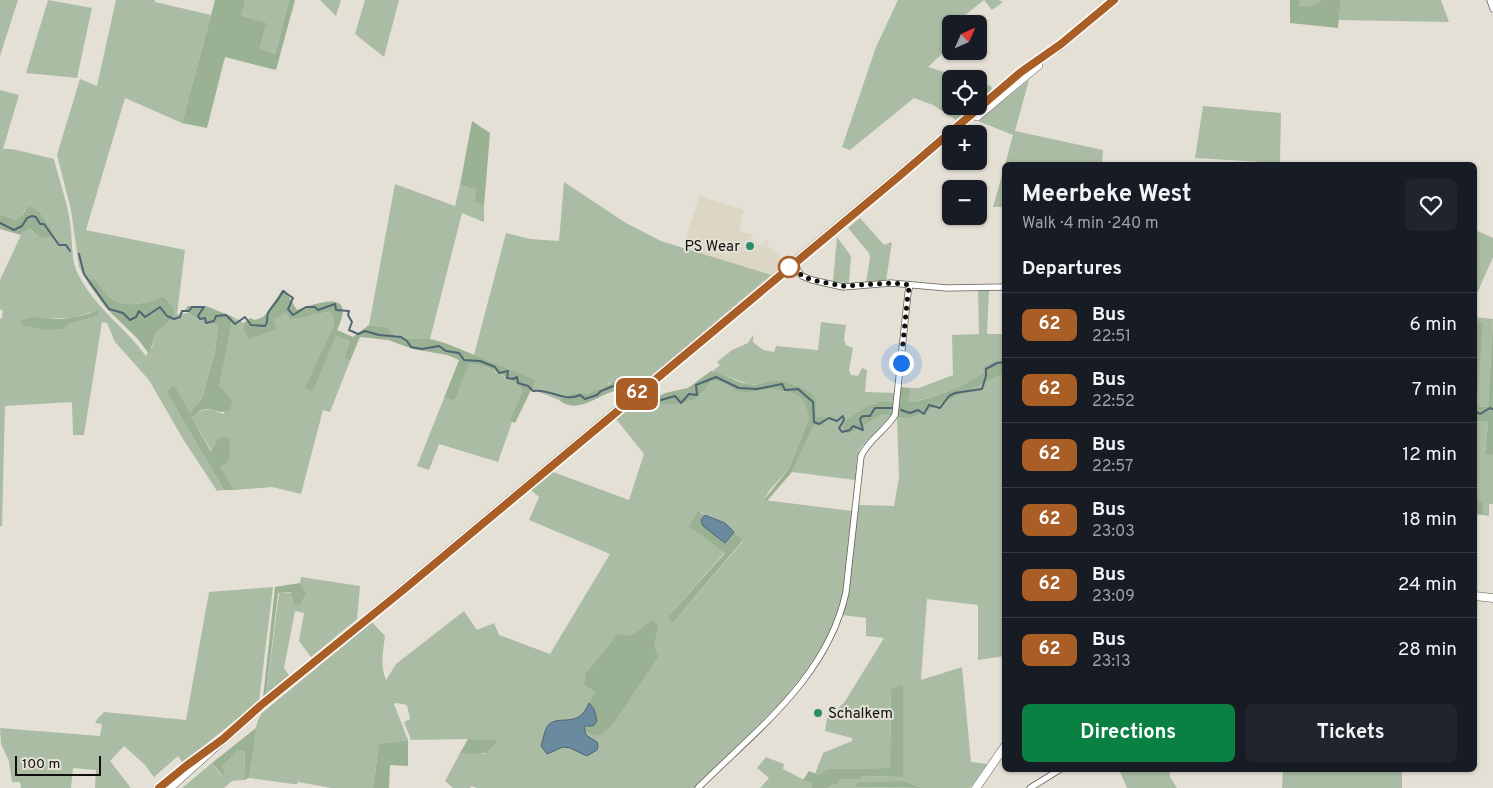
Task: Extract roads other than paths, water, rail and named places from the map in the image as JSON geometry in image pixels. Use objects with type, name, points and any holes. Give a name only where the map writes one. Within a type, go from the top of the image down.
[{"type":"main road","points":[[964,125],[1019,82],[1114,0]]},
{"type":"main road","points":[[169,788],[223,739],[1021,72],[1061,44]]},
{"type":"main road","points":[[931,149],[942,141]]},
{"type":"main road","points":[[159,788],[223,739]]},
{"type":"street","points":[[1490,0],[1493,9]]},
{"type":"street","points":[[793,264],[802,276],[812,280],[843,286],[892,283],[947,288],[1002,287]]},
{"type":"street","points":[[698,788],[764,726],[813,667],[833,631],[846,592],[861,456],[864,449],[891,423],[896,415],[910,285]]},
{"type":"street","points":[[1477,596],[1493,598]]},
{"type":"street","points":[[976,788],[1002,750]]},
{"type":"street","points":[[1030,788],[1056,772]]},
{"type":"water","points":[[705,515],[725,523],[734,532],[725,543],[703,526],[701,520]]},
{"type":"water","points":[[589,703],[594,709],[597,721],[593,726],[584,726],[586,735],[597,742],[597,750],[587,756],[570,748],[563,747],[547,754],[541,746],[547,727],[556,721],[574,719],[584,711]]},
{"type":"waterway","points":[[0,223],[14,230],[22,226],[27,218],[36,217],[40,224],[44,224],[59,245],[66,245],[70,251]]},
{"type":"waterway","points":[[79,254],[84,274],[109,309],[123,313],[130,320],[136,317],[139,311],[145,317],[160,307],[167,316],[174,319],[180,317],[182,311],[189,311],[192,307],[204,307],[198,316],[200,319],[205,318],[206,323],[214,321],[216,316],[226,315],[235,324],[245,317],[251,325],[265,326],[268,313],[283,291],[293,298],[288,309],[293,315],[306,307],[315,307],[318,310],[335,304],[336,310],[349,311],[348,315],[352,322],[349,330],[358,334],[365,331],[379,335],[401,337],[411,347],[422,349],[439,346],[446,351],[459,353],[464,360],[480,361],[495,367],[499,373],[508,371],[507,378],[513,379],[517,377],[518,383],[528,386],[533,391],[545,391],[569,397],[580,395],[585,399],[616,385],[634,386],[636,388]]},
{"type":"waterway","points":[[901,410],[910,413],[918,410],[924,414],[929,405],[940,408],[949,396],[955,393],[982,389],[986,369],[1002,362]]},
{"type":"waterway","points":[[645,395],[654,402],[675,396],[681,403],[689,394],[697,395],[696,385],[716,377],[739,388],[757,389],[782,384],[785,390],[798,389],[813,402],[814,422],[819,424],[829,418],[837,421],[843,416],[844,420],[839,428],[842,432],[850,430],[853,426],[863,430],[860,419],[863,416],[870,416],[875,408],[892,408]]},
{"type":"waterway","points":[[1477,412],[1480,414],[1490,408],[1493,409]]},
{"type":"place","name":"PS Wear","points":[[750,246]]},
{"type":"place","name":"Schalkem","points":[[818,713]]}]
